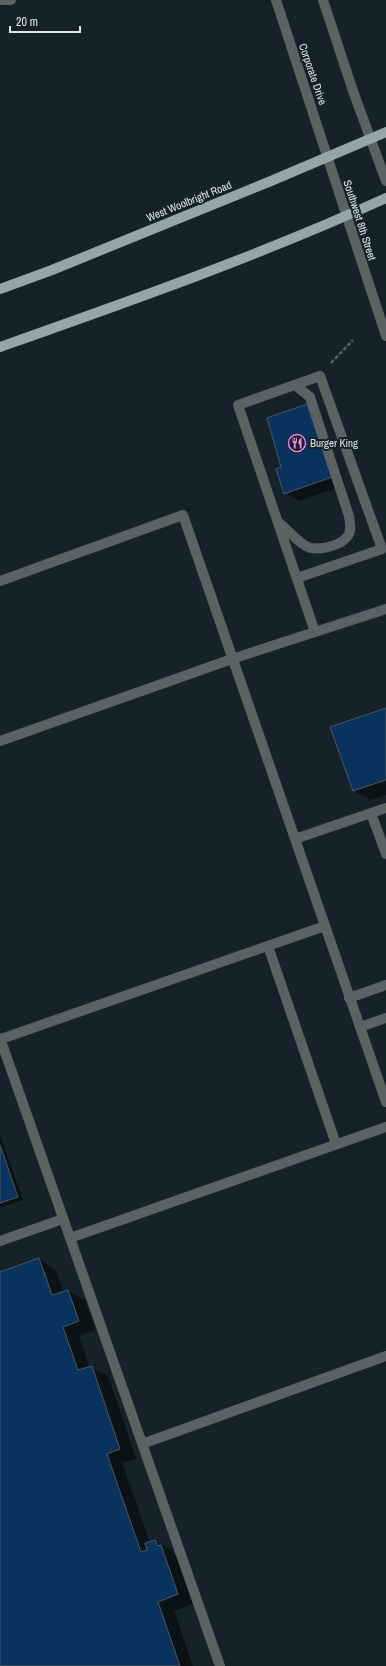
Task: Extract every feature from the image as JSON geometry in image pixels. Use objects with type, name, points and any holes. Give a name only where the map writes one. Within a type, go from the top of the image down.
[{"type":"main road","name":"West Woolbright Road","points":[[0,289],[52,270],[386,132]]},
{"type":"main road","points":[[0,347],[127,302],[346,216],[386,198]]},
{"type":"street","points":[[0,0],[11,0]]},
{"type":"street","name":"Corporate Drive","points":[[276,0],[328,157]]},
{"type":"street","points":[[323,0],[353,91],[386,181]]},
{"type":"street","name":"Southwest 8th Street","points":[[328,157],[386,336]]},
{"type":"street","points":[[297,578],[382,549],[320,376],[238,405],[315,632]]},
{"type":"street","points":[[278,522],[307,547],[319,548],[341,542],[348,537],[350,528],[349,516],[310,397],[295,385]]},
{"type":"street","points":[[0,581],[183,515],[386,1102]]},
{"type":"street","points":[[0,741],[232,659],[386,609]]},
{"type":"street","points":[[295,839],[386,808]]},
{"type":"street","points":[[371,813],[386,854]]},
{"type":"street","points":[[220,1666],[0,1039],[325,926]]},
{"type":"street","points":[[268,946],[336,1144]]},
{"type":"street","points":[[349,998],[386,984]]},
{"type":"street","points":[[360,1027],[386,1018]]},
{"type":"street","points":[[70,1238],[386,1127]]},
{"type":"street","points":[[0,1241],[63,1219]]},
{"type":"street","points":[[142,1444],[386,1356]]},
{"type":"path","points":[[328,366],[353,340]]},
{"type":"building","name":"Burger King","points":[[307,404],[332,477],[284,494],[276,469],[281,467],[267,418]]},
{"type":"building","points":[[386,708],[386,780],[353,791],[330,727]]},
{"type":"building","points":[[0,1145],[18,1197],[0,1203]]},
{"type":"building","points":[[39,1258],[52,1295],[68,1290],[79,1321],[63,1327],[78,1370],[92,1366],[120,1449],[107,1454],[141,1552],[147,1550],[145,1543],[155,1540],[158,1546],[161,1545],[178,1594],[158,1602],[180,1666],[0,1666],[0,1272]]},
{"type":"place","name":"Burger King","points":[[297,443]]}]
